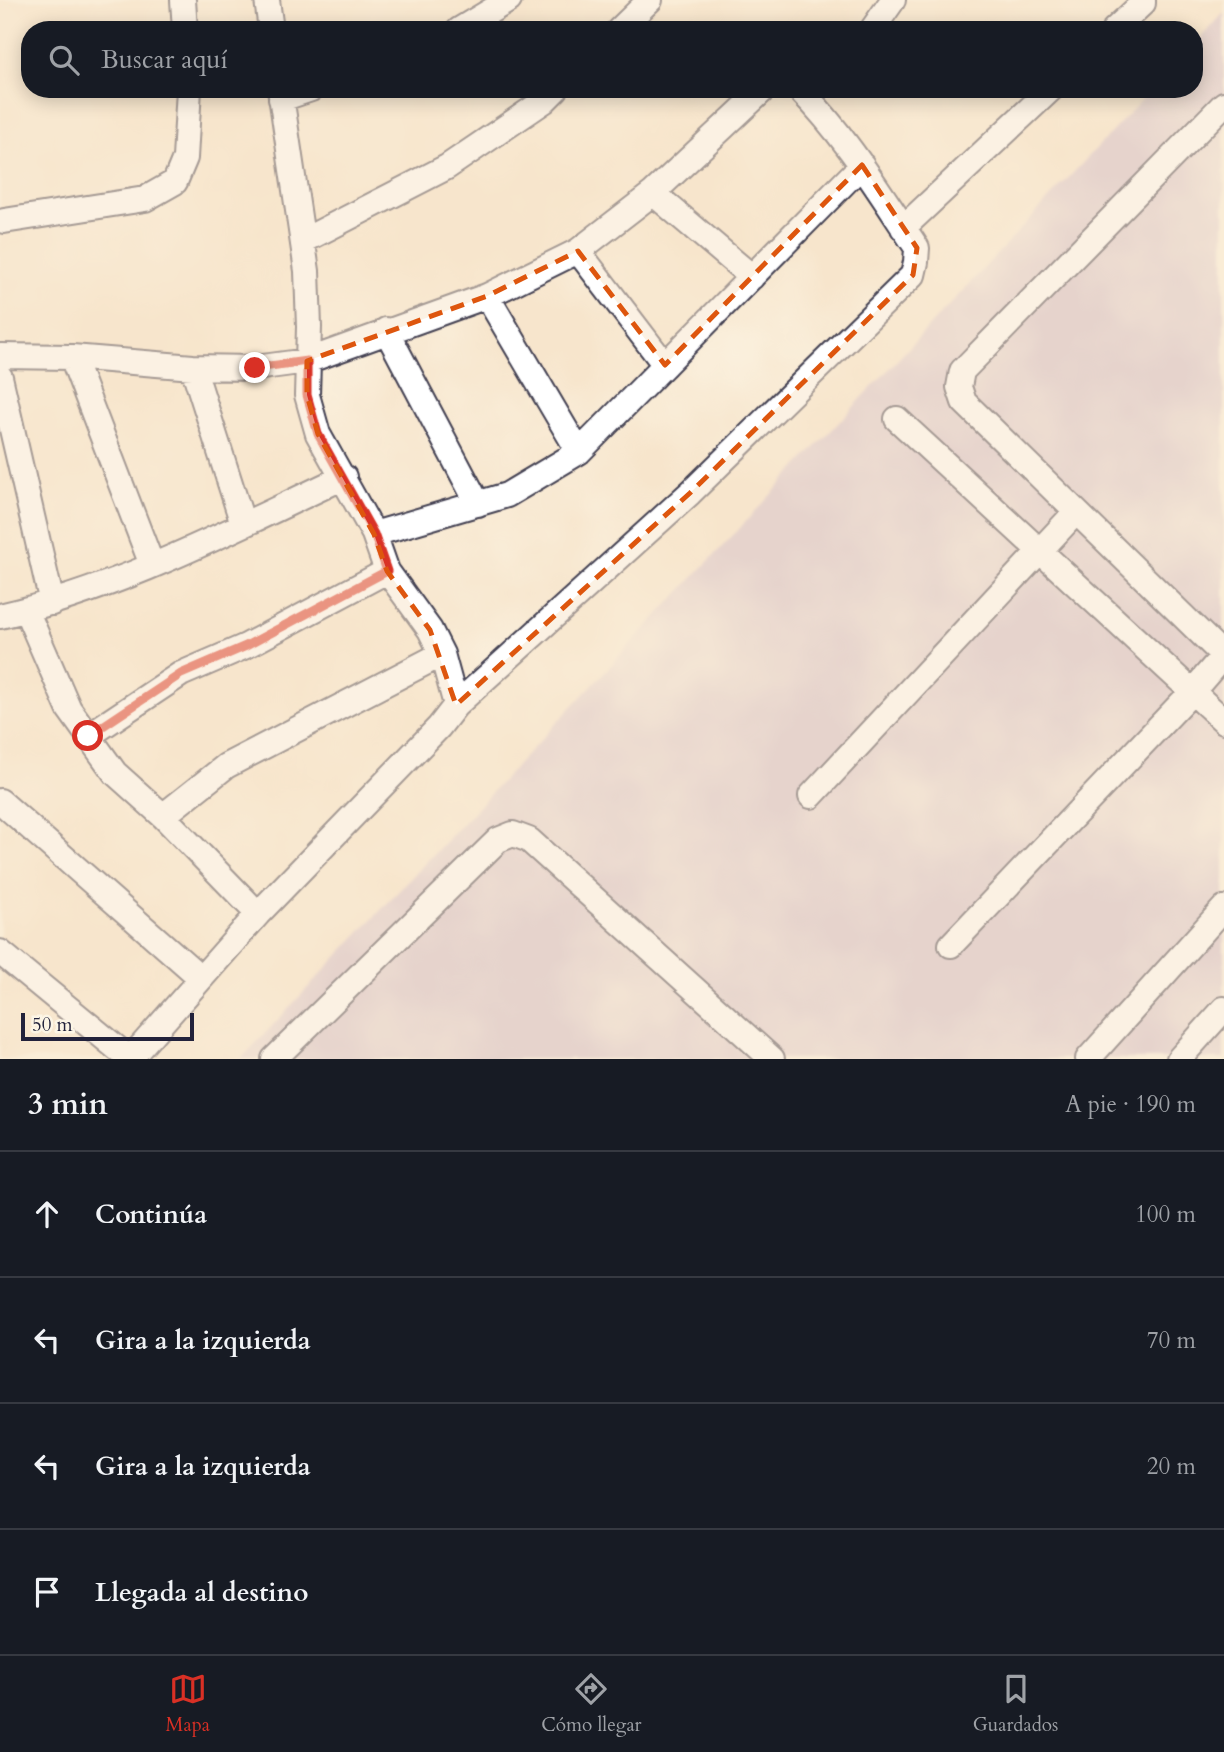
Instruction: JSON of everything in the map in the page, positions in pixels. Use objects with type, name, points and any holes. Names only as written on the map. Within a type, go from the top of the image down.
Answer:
[{"type":"street","points":[[183,0],[184,21]]},
{"type":"street","points":[[267,0],[270,21]]},
{"type":"street","points":[[474,21],[509,0]]},
{"type":"street","points":[[628,21],[650,0]]},
{"type":"street","points":[[878,21],[893,0]]},
{"type":"street","points":[[1124,21],[1143,0]]},
{"type":"street","points":[[4,221],[145,199],[175,182],[185,158],[189,98]]},
{"type":"street","points":[[282,98],[307,271],[307,395],[318,434],[374,534],[387,571],[430,630],[442,654],[456,705]]},
{"type":"street","points":[[303,241],[447,167],[547,98]]},
{"type":"street","points":[[0,356],[72,356],[193,367],[255,368],[307,361],[487,296],[578,251],[653,193],[754,98]]},
{"type":"street","points":[[0,953],[130,1059],[258,914],[439,727],[456,705],[690,493],[912,275],[917,248],[862,165],[808,98]]},
{"type":"street","points":[[903,228],[1041,98]]},
{"type":"street","points":[[951,945],[1224,656],[964,402],[959,387],[962,371],[1224,104]]},
{"type":"street","points":[[374,534],[507,495],[579,452],[862,165]]},
{"type":"street","points":[[653,193],[752,277]]},
{"type":"street","points":[[578,251],[665,365]]},
{"type":"street","points":[[487,296],[579,452]]},
{"type":"street","points":[[387,330],[478,504]]},
{"type":"street","points":[[72,356],[152,565]]},
{"type":"street","points":[[193,367],[243,524]]},
{"type":"street","points":[[0,377],[52,603]]},
{"type":"street","points":[[897,419],[1224,721]]},
{"type":"street","points":[[0,616],[52,603],[152,565],[344,477]]},
{"type":"street","points":[[811,796],[1076,512]]},
{"type":"street","points":[[88,736],[181,674],[246,646],[387,571]]},
{"type":"street","points":[[26,610],[69,709],[115,774],[163,816],[258,914]]},
{"type":"street","points":[[163,816],[226,766],[442,654]]},
{"type":"street","points":[[0,801],[201,978]]},
{"type":"street","points":[[274,1059],[498,840],[513,834],[529,840],[772,1059]]},
{"type":"street","points":[[1088,1059],[1224,908]]},
{"type":"street","points":[[1179,1059],[1224,1009]]},
{"type":"highlighted area","points":[[862,165],[917,248],[913,275],[690,493],[456,705],[430,630],[387,571],[374,534],[318,434],[307,395],[307,361],[487,296],[578,251],[665,365]]},
{"type":"shaded area","points":[[1224,13],[1224,1059],[241,1059],[1144,98],[1203,98],[1203,35]]},
{"type":"route","points":[[88,736],[181,674],[246,646],[387,571],[374,534],[318,434],[307,395],[307,361],[255,368]]}]
